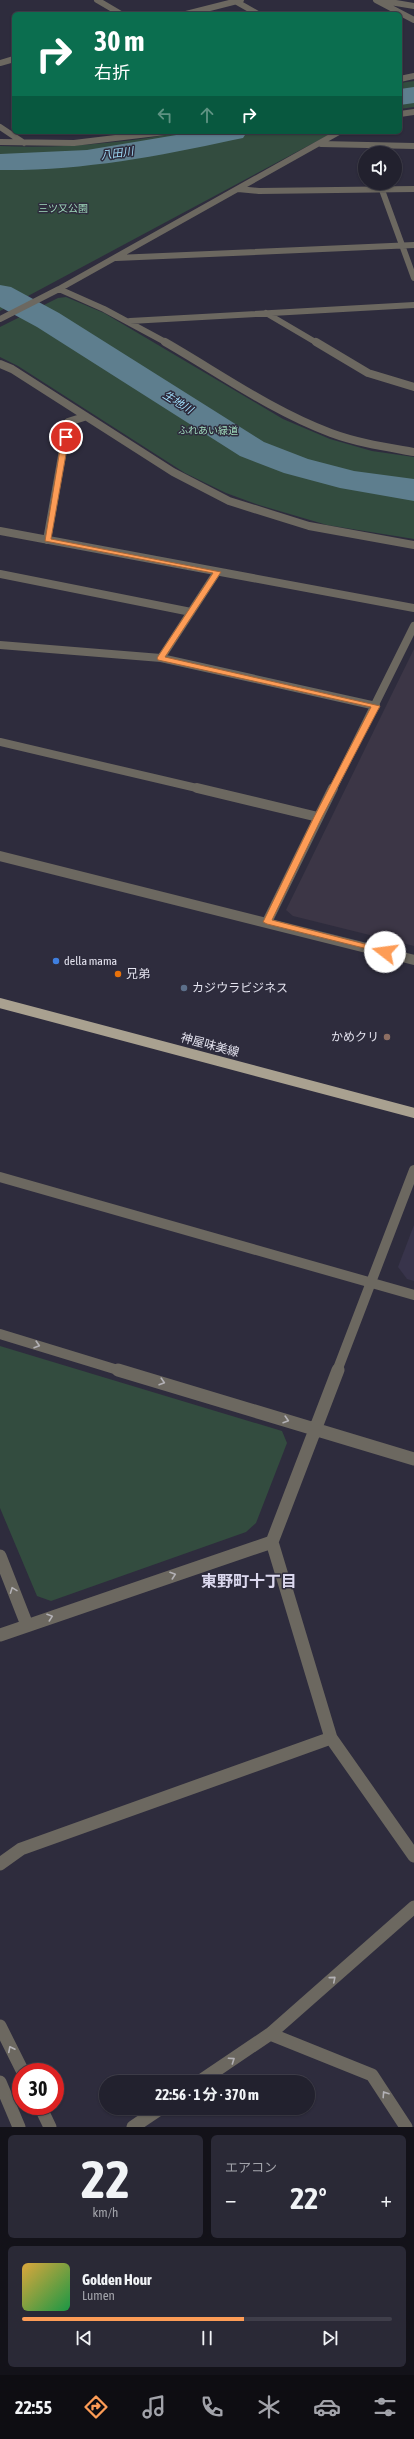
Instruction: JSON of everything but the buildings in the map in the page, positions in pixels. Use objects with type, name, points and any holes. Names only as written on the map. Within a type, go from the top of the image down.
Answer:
[{"type":"main road","name":"神屋味美線","points":[[0,1003],[414,1113]]},
{"type":"street","points":[[97,0],[118,12]]},
{"type":"street","points":[[377,0],[414,6]]},
{"type":"street","points":[[377,0],[399,12]]},
{"type":"street","points":[[194,12],[238,1],[255,12]]},
{"type":"street","points":[[402,14],[414,20]]},
{"type":"street","points":[[0,63],[12,60]]},
{"type":"street","points":[[402,79],[414,76]]},
{"type":"street","points":[[402,114],[414,112]]},
{"type":"street","points":[[0,127],[24,143]]},
{"type":"street","points":[[0,142],[74,142],[147,134]]},
{"type":"street","points":[[0,319],[59,289],[336,134]]},
{"type":"street","points":[[320,144],[338,146],[414,146]]},
{"type":"street","points":[[238,189],[259,191],[382,190],[414,278]]},
{"type":"street","points":[[402,189],[414,189]]},
{"type":"street","points":[[114,258],[414,245]]},
{"type":"street","points":[[59,289],[130,321],[298,419],[332,434],[371,444],[414,452]]},
{"type":"street","points":[[130,321],[414,305]]},
{"type":"street","points":[[266,313],[368,373],[414,387]]},
{"type":"street","points":[[0,364],[12,369],[173,472],[229,501],[309,526],[414,545]]},
{"type":"street","points":[[47,540],[68,422],[84,416]]},
{"type":"street","points":[[0,539],[3,532],[414,608]]},
{"type":"street","points":[[160,658],[217,572]]},
{"type":"street","points":[[0,574],[191,612]]},
{"type":"street","points":[[267,922],[318,817],[376,706],[414,626]]},
{"type":"street","points":[[0,645],[160,658],[376,706]]},
{"type":"street","points":[[0,742],[318,817]]},
{"type":"street","points":[[0,856],[414,960]]},
{"type":"street","points":[[414,1170],[272,1542],[331,1738],[414,1856]]},
{"type":"street","points":[[0,1177],[414,1295]]},
{"type":"street","points":[[0,1334],[414,1459]]},
{"type":"street","points":[[0,1635],[272,1542]]},
{"type":"street","points":[[0,1556],[27,1625]]},
{"type":"street","points":[[0,1864],[21,1850],[331,1738]]},
{"type":"street","points":[[209,2075],[270,2034],[414,1907]]},
{"type":"street","points":[[0,2026],[18,2063]]},
{"type":"street","points":[[270,2034],[372,2075],[406,2127]]},
{"type":"street","points":[[0,2082],[19,2127]]},
{"type":"street","points":[[44,2115],[50,2127]]},
{"type":"street","points":[[133,2127],[151,2115]]},
{"type":"shaded area","points":[[414,649],[414,946],[293,916],[286,910]]},
{"type":"shaded area","points":[[414,1225],[414,1281],[407,1279],[398,1267]]},
{"type":"green space","points":[[414,81],[414,107],[402,109],[402,83]]},
{"type":"green space","name":"三ツ又公園","points":[[170,134],[330,134],[0,311],[0,146],[69,146]]},
{"type":"green space","name":"ふれあい緑道","points":[[66,297],[104,313],[283,419],[330,439],[372,451],[414,457],[414,539],[327,525],[259,505],[226,493],[185,473],[18,366],[0,357],[0,327],[58,298]]},
{"type":"green space","points":[[0,1346],[282,1431],[287,1443],[256,1523],[246,1532],[51,1601],[37,1596],[0,1508]]},
{"type":"waterway","name":"八田川","points":[[402,97],[414,95]]},
{"type":"waterway","name":"八田川","points":[[0,162],[58,161],[87,158],[176,144],[224,134]]},
{"type":"waterway","name":"生地川","points":[[0,294],[48,320],[252,449],[296,466],[352,481],[414,490]]},
{"type":"place","name":"della mama","points":[[56,961]]},
{"type":"place","name":"兄弟","points":[[118,974]]},
{"type":"place","name":"カジウラビジネス","points":[[184,988]]},
{"type":"place","name":"かめクリ","points":[[387,1037]]},
{"type":"district","name":"東野町十丁目","points":[[249,1581]]},
{"type":"route","points":[[66,437],[47,540],[217,572],[160,658],[376,706],[318,817],[267,922],[385,952]]}]
